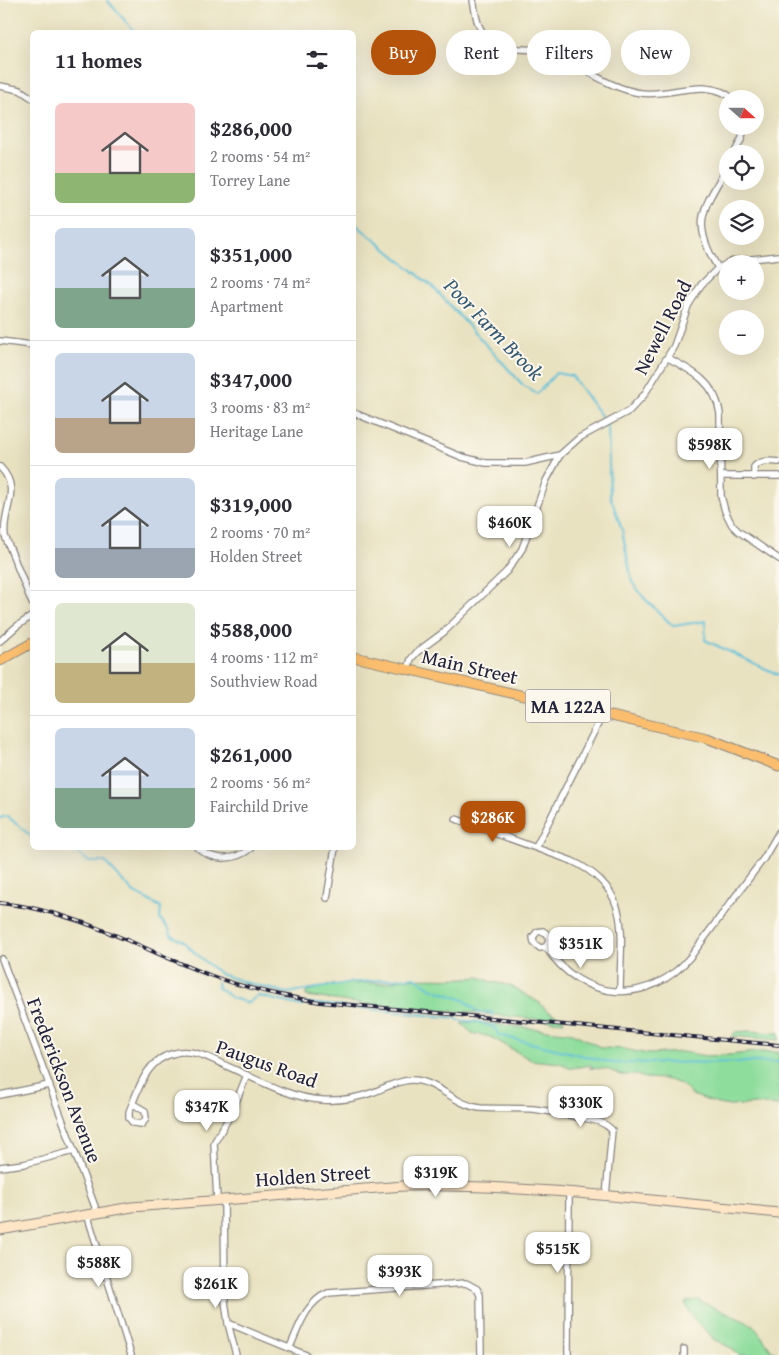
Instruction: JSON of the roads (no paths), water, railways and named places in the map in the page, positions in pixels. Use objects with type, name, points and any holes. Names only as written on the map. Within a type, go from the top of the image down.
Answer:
[{"type":"main road","points":[[0,661],[30,644]]},
{"type":"main road","name":"Main Street","points":[[356,658],[707,738],[779,766]]},
{"type":"main road","name":"Holden Street","points":[[0,1230],[132,1207],[404,1186],[476,1186],[606,1196],[779,1213]]},
{"type":"street","points":[[473,0],[476,19],[481,30],[488,39],[502,47],[534,49],[550,53],[618,86],[638,93],[660,94],[699,88],[719,90]]},
{"type":"street","points":[[0,86],[20,90],[30,97]]},
{"type":"street","points":[[718,268],[706,246],[701,227],[706,203],[719,181]]},
{"type":"street","name":"Newell Road","points":[[408,670],[411,659],[417,652],[444,632],[507,571],[517,558],[526,539],[546,482],[560,455],[579,438],[629,411],[638,403],[668,358],[691,299],[701,284],[718,268],[733,262],[779,256]]},
{"type":"street","points":[[0,341],[30,345]]},
{"type":"street","points":[[668,358],[703,379],[715,396],[720,414],[722,501],[732,525],[744,536],[779,559]]},
{"type":"street","points":[[356,414],[462,457],[486,463],[525,463],[560,455]]},
{"type":"street","points":[[754,477],[754,467],[758,463],[779,462]]},
{"type":"street","points":[[0,467],[11,486],[3,540],[30,598]]},
{"type":"street","points":[[721,476],[779,476]]},
{"type":"street","points":[[0,641],[30,617]]},
{"type":"street","points":[[536,847],[603,714]]},
{"type":"street","points":[[456,820],[536,847],[588,868],[600,878],[611,891],[620,914],[620,991]]},
{"type":"street","points":[[546,946],[561,966],[582,981],[600,989],[620,991],[646,988],[666,979],[683,966],[699,946],[764,858],[779,832]]},
{"type":"street","points":[[202,850],[212,856],[224,858],[237,856],[248,850]]},
{"type":"street","points":[[327,898],[335,850]]},
{"type":"street","name":"Frederickson Avenue","points":[[2,959],[97,1212]]},
{"type":"street","name":"Paugus Road","points":[[132,1104],[151,1066],[162,1057],[176,1052],[198,1054],[301,1097],[328,1100],[360,1096],[399,1082],[418,1081],[430,1084],[464,1104],[480,1108],[556,1112],[604,1122],[612,1130],[606,1196]]},
{"type":"street","points":[[236,1355],[225,1301],[220,1199],[214,1143],[231,1114],[247,1075]]},
{"type":"street","points":[[0,1095],[49,1085]]},
{"type":"street","points":[[0,1167],[24,1164],[74,1151]]},
{"type":"street","points":[[568,1355],[569,1193]]},
{"type":"street","points":[[87,1214],[131,1355]]},
{"type":"street","points":[[290,1347],[310,1307],[325,1294],[339,1291],[466,1283],[477,1289],[480,1295],[481,1355]]},
{"type":"street","points":[[228,1323],[306,1355]]},
{"type":"waterway","name":"Poor Farm Brook","points":[[107,0],[133,30]]},
{"type":"waterway","name":"Poor Farm Brook","points":[[356,225],[433,287],[523,385],[537,394],[556,373],[572,376],[604,420],[608,429],[610,495],[622,530],[632,582],[644,598],[673,626],[706,621],[705,640],[779,675]]},
{"type":"waterway","points":[[0,818],[7,816],[30,835]]},
{"type":"waterway","points":[[67,850],[77,852],[89,862],[105,862],[133,892],[161,907],[160,919],[169,929],[171,935],[183,941],[220,974],[287,993],[348,983],[415,977],[430,988],[464,1000],[479,1013],[492,1012],[493,1016]]},
{"type":"waterway","points":[[217,982],[218,988],[232,998],[249,1003],[259,996],[302,1006],[307,1003],[456,1018],[458,1020],[479,1022],[495,1028]]},
{"type":"waterway","points":[[493,1022],[498,1035],[613,1063],[779,1062]]},
{"type":"railway","points":[[0,903],[29,907],[83,922],[225,981],[292,997],[320,1002],[779,1045]]}]
